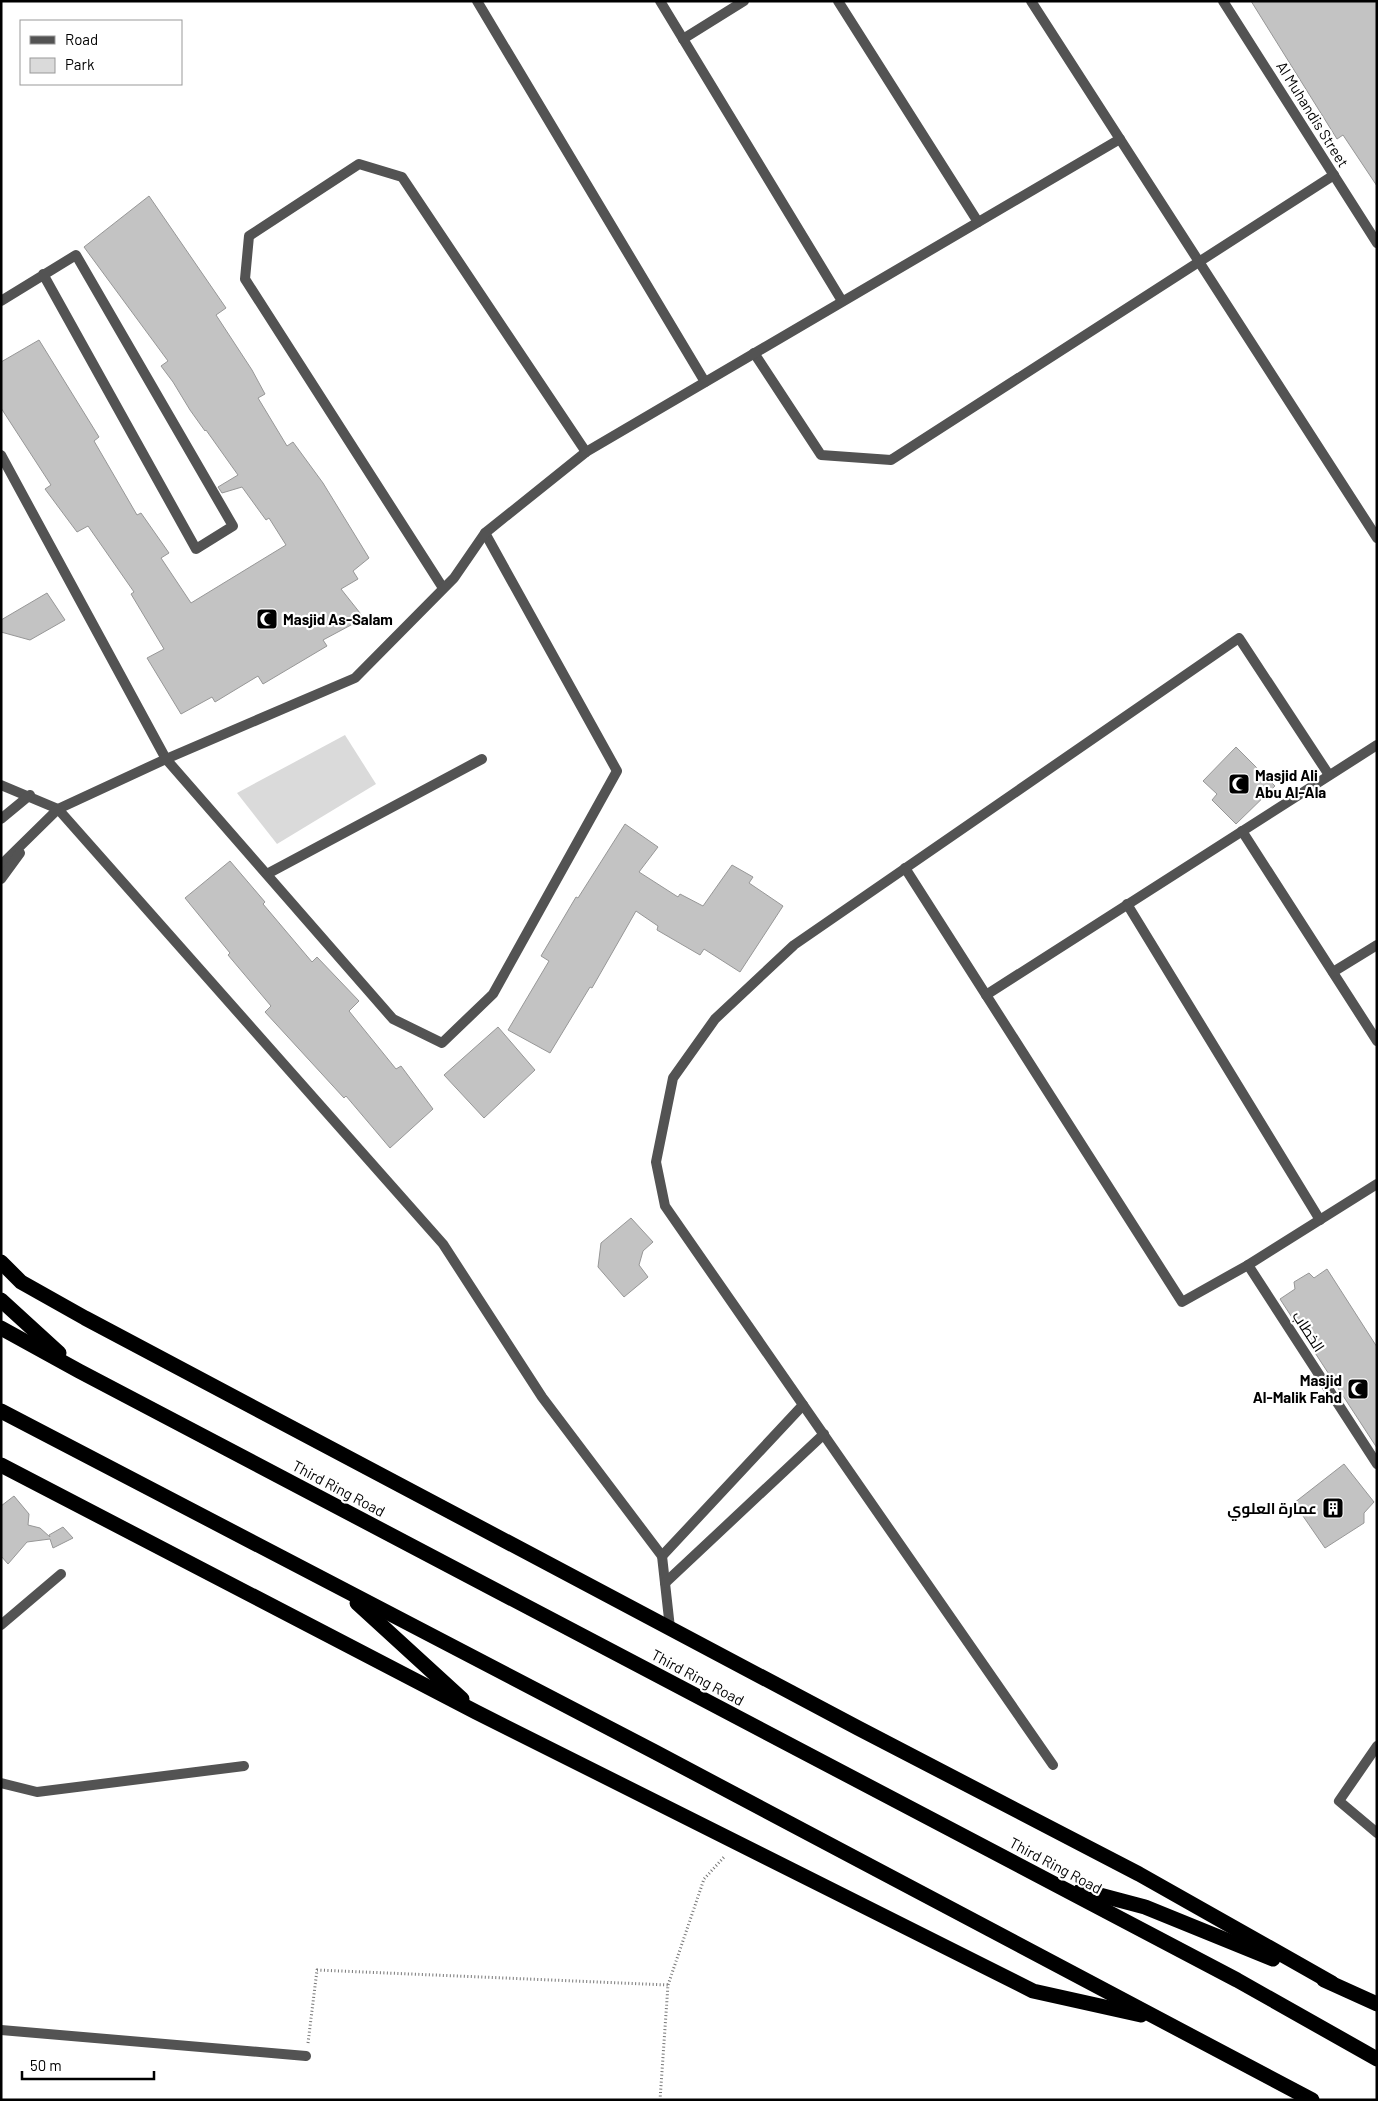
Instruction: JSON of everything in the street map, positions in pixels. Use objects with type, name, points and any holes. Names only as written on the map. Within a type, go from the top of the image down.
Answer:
[{"type":"highway","points":[[1,1262],[21,1282],[85,1318],[1138,1874],[1332,1983]]},
{"type":"highway","points":[[1,1300],[79,1371]]},
{"type":"highway","name":"Third Ring Road","points":[[1,1328],[79,1371],[1237,1980],[1377,2058]]},
{"type":"highway","points":[[1,1411],[655,1752],[1312,2100]]},
{"type":"highway","points":[[1,1415],[23,1422]]},
{"type":"highway","points":[[1,1465],[476,1712],[1033,1991],[1161,2020]]},
{"type":"highway","points":[[341,1588],[476,1712]]},
{"type":"highway","points":[[1055,1884],[1145,1907],[1332,1983],[1377,2004]]},
{"type":"highway","points":[[1291,2089],[1304,2100]]},
{"type":"street","points":[[477,1],[705,382]]},
{"type":"street","points":[[660,1],[842,301]]},
{"type":"street","points":[[683,39],[744,1]]},
{"type":"street","points":[[838,1],[978,222]]},
{"type":"street","points":[[1031,1],[1377,538]]},
{"type":"street","name":"Al Muhandis Street","points":[[1223,1],[1377,243]]},
{"type":"street","points":[[1,865],[58,809],[166,759],[355,678],[454,578],[485,532],[586,452],[1120,139]]},
{"type":"street","points":[[442,588],[245,279],[248,236],[359,164],[402,177],[586,452]]},
{"type":"street","points":[[754,353],[821,455],[891,460],[1334,175]]},
{"type":"street","points":[[1,301],[43,274],[76,255],[233,526],[196,549],[43,274]]},
{"type":"street","points":[[1,456],[166,759],[393,1019],[442,1043],[493,994],[617,771],[485,532]]},
{"type":"street","points":[[1053,1765],[665,1206],[656,1162],[673,1078],[715,1019],[794,945],[1239,638],[1329,775]]},
{"type":"street","points":[[986,995],[1377,745]]},
{"type":"street","points":[[267,874],[482,759]]},
{"type":"street","points":[[1,785],[30,795],[58,809],[443,1244],[542,1397],[662,1556],[670,1628]]},
{"type":"street","points":[[1,819],[30,795]]},
{"type":"street","points":[[1,878],[39,828]]},
{"type":"street","points":[[1242,831],[1377,1041]]},
{"type":"street","points":[[905,868],[1182,1302],[1248,1265],[1377,1184]]},
{"type":"street","points":[[1127,904],[1320,1220]]},
{"type":"street","points":[[1333,972],[1377,945]]},
{"type":"street","name":"الخطاب","points":[[1248,1265],[1377,1464]]},
{"type":"street","points":[[662,1556],[803,1405]]},
{"type":"street","points":[[665,1582],[824,1434]]},
{"type":"street","points":[[1,1625],[61,1574]]},
{"type":"street","points":[[1377,1746],[1339,1801],[1377,1833]]},
{"type":"street","points":[[1,1784],[37,1792],[244,1766]]},
{"type":"street","points":[[1,2030],[306,2056]]},
{"type":"path","points":[[660,2100],[668,1985],[704,1879],[726,1856]]},
{"type":"path","points":[[306,2056],[317,1970],[668,1985]]},
{"type":"green space","points":[[345,735],[376,784],[277,844],[237,793]]},
{"type":"building","points":[[1251,1],[1377,1],[1377,186],[1343,135],[1337,139]]},
{"type":"building","points":[[149,196],[226,308],[216,315],[252,370],[265,394],[258,398],[287,446],[293,442],[323,483],[369,558],[353,571],[358,579],[341,589],[364,618],[323,640],[327,646],[263,684],[258,676],[215,702],[212,697],[181,714],[147,658],[164,649],[131,594],[134,592],[88,526],[77,532],[45,489],[51,485],[1,408],[1,362],[39,340],[99,437],[94,441],[137,515],[141,513],[169,553],[161,558],[191,603],[286,545],[269,518],[266,520],[242,487],[222,493],[218,487],[238,475],[190,410],[161,366],[168,361],[84,247]]},
{"type":"building","points":[[47,593],[65,620],[30,640],[1,632],[1,620]]},
{"type":"building","name":"Masjid Ali Abu Al-Ala","points":[[1236,747],[1275,786],[1236,824],[1212,800],[1217,794],[1203,781]]},
{"type":"building","points":[[625,824],[658,847],[639,872],[678,897],[680,894],[703,906],[732,865],[753,877],[749,883],[783,906],[740,972],[704,949],[700,955],[657,930],[658,926],[636,911],[592,988],[590,987],[550,1053],[508,1030],[549,961],[541,956],[576,897],[578,898]]},
{"type":"building","points":[[230,861],[312,962],[317,957],[359,1001],[349,1011],[396,1069],[401,1066],[433,1109],[390,1148],[346,1096],[344,1098],[265,1012],[271,1006],[228,955],[230,953],[185,898]]},
{"type":"building","points":[[498,1027],[535,1070],[484,1118],[444,1075]]},
{"type":"building","points":[[631,1218],[653,1242],[643,1251],[639,1265],[648,1277],[624,1297],[598,1267],[601,1243]]},
{"type":"building","name":"Masjid Al-Malik Fahd","points":[[1327,1269],[1377,1347],[1377,1448],[1280,1299],[1295,1289],[1294,1282],[1309,1273],[1314,1278]]},
{"type":"building","name":"عمارة العلوي","points":[[1344,1464],[1374,1502],[1364,1513],[1364,1523],[1325,1548],[1294,1503]]},
{"type":"building","points":[[14,1496],[29,1514],[28,1525],[40,1528],[50,1537],[49,1535],[63,1527],[73,1538],[53,1548],[50,1539],[27,1542],[8,1564],[1,1556],[1,1506]]},
{"type":"place","name":"Masjid As-Salam","points":[[267,619]]},
{"type":"place","name":"Masjid Ali Abu Al-Ala","points":[[1239,784]]},
{"type":"place","name":"Masjid Al-Malik Fahd","points":[[1358,1389]]},
{"type":"place","name":"عمارة العلوي","points":[[1333,1508]]}]
